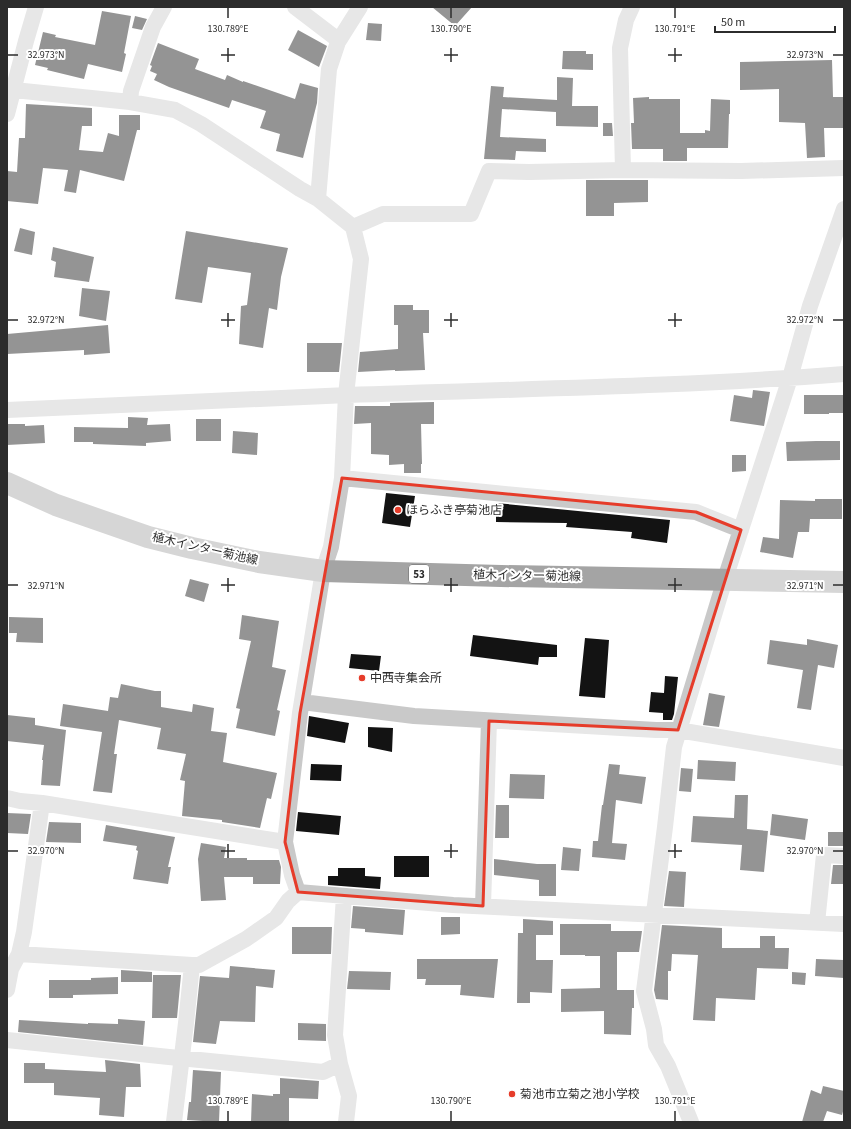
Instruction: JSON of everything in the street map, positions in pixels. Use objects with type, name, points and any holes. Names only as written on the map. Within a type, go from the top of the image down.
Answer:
[{"type":"main road","name":"植木インター菊池線","points":[[7,483],[56,505],[148,537],[259,562],[323,571],[501,576],[844,582]]},
{"type":"street","points":[[7,114],[10,88],[36,7]]},
{"type":"street","points":[[130,102],[131,91],[153,27],[164,7]]},
{"type":"street","points":[[295,7],[339,40]]},
{"type":"street","points":[[318,200],[329,70],[339,40],[360,7]]},
{"type":"street","points":[[622,170],[620,48],[626,20],[632,7]]},
{"type":"street","points":[[10,88],[130,102],[175,110],[201,124],[318,200],[353,227],[361,259],[346,395],[342,478],[331,547],[323,571],[302,702],[285,842],[292,875],[298,892]]},
{"type":"street","points":[[353,227],[383,214],[471,214],[489,171],[529,172],[844,168]]},
{"type":"street","points":[[691,1122],[668,1066],[656,1045],[654,1029],[644,991],[674,746],[725,579],[790,378],[810,306],[844,209]]},
{"type":"street","points":[[7,410],[346,395],[629,386],[844,374]]},
{"type":"street","points":[[342,478],[696,512],[742,530]]},
{"type":"street","points":[[302,702],[414,716],[678,730],[844,758]]},
{"type":"street","points":[[483,906],[489,720]]},
{"type":"street","points":[[7,798],[20,801],[42,802],[285,842]]},
{"type":"street","points":[[7,990],[11,969],[19,954],[24,932],[42,802]]},
{"type":"street","points":[[817,923],[824,854],[844,856]]},
{"type":"street","points":[[19,954],[199,965],[246,939],[276,918],[288,901],[298,892],[483,906],[844,924]]},
{"type":"street","points":[[344,896],[335,1035],[340,1064],[349,1096],[346,1122]]},
{"type":"street","points":[[174,1122],[192,965]]},
{"type":"street","points":[[7,1040],[323,1072],[340,1064]]},
{"type":"highlighted area","points":[[342,478],[696,512],[741,530],[678,730],[489,721],[483,906],[298,892],[285,842],[300,713]]},
{"type":"building","points":[[432,7],[472,7],[455,26]]},
{"type":"building","points":[[102,11],[131,16],[122,72],[88,64],[84,79],[47,70],[48,68],[35,65],[43,32],[56,35],[55,37],[95,45]]},
{"type":"building","points":[[135,16],[147,19],[142,30],[132,28]]},
{"type":"building","points":[[368,23],[382,24],[381,41],[366,40]]},
{"type":"building","points":[[298,30],[327,46],[319,67],[288,50]]},
{"type":"building","points":[[158,43],[199,59],[195,69],[225,80],[227,75],[243,82],[295,99],[300,83],[318,88],[317,103],[303,158],[276,151],[280,134],[260,128],[266,111],[232,100],[229,108],[169,87],[154,80],[157,74],[150,71],[152,66],[150,65]]},
{"type":"building","points":[[563,51],[586,51],[586,54],[593,54],[593,70],[562,69]]},
{"type":"building","points":[[832,60],[833,97],[844,97],[844,128],[824,128],[825,157],[807,158],[805,123],[779,122],[779,89],[740,90],[740,62]]},
{"type":"building","points":[[557,77],[573,78],[572,106],[598,106],[598,127],[556,126],[556,112],[502,109],[500,137],[546,139],[546,152],[516,151],[515,160],[484,159],[491,86],[504,87],[503,97],[557,100]]},
{"type":"building","points":[[649,97],[649,99],[680,99],[680,133],[705,133],[705,130],[710,131],[711,99],[730,100],[728,148],[687,148],[687,161],[663,161],[663,149],[632,149],[631,123],[634,123],[633,98]]},
{"type":"building","points":[[26,104],[92,108],[92,126],[82,126],[79,150],[103,152],[108,133],[119,136],[119,115],[140,115],[140,130],[137,130],[124,181],[80,170],[76,193],[64,191],[68,170],[43,168],[38,204],[7,201],[7,171],[17,172],[19,138],[25,138]]},
{"type":"building","points":[[603,123],[612,123],[613,136],[603,136]]},
{"type":"building","points":[[586,180],[648,180],[648,202],[614,203],[614,216],[586,216]]},
{"type":"building","points":[[20,228],[35,232],[32,255],[14,251]]},
{"type":"building","points":[[186,231],[288,248],[281,277],[277,310],[269,308],[263,348],[239,344],[241,306],[247,305],[251,273],[208,267],[202,303],[175,299]]},
{"type":"building","points":[[53,247],[94,257],[89,282],[54,277],[56,262],[51,260]]},
{"type":"building","points":[[82,288],[110,291],[106,321],[79,316]]},
{"type":"building","points":[[394,305],[413,305],[413,310],[429,310],[429,333],[423,333],[425,370],[358,372],[360,352],[398,349],[398,325],[394,325]]},
{"type":"building","points":[[108,325],[110,353],[84,355],[84,350],[7,354],[7,334]]},
{"type":"building","points":[[307,343],[342,343],[339,372],[307,372]]},
{"type":"building","points":[[753,390],[770,392],[764,426],[730,421],[734,395],[752,398]]},
{"type":"building","points":[[804,395],[844,395],[844,413],[804,414]]},
{"type":"building","points":[[434,402],[434,424],[421,424],[421,473],[404,473],[404,464],[389,465],[389,455],[371,454],[371,423],[354,424],[355,406],[390,406],[390,403]]},
{"type":"building","points":[[128,417],[148,418],[147,425],[170,424],[171,441],[146,443],[146,446],[74,442],[74,427],[128,428]]},
{"type":"building","points":[[196,419],[221,419],[221,441],[196,441]]},
{"type":"building","points":[[7,424],[25,424],[25,426],[44,425],[45,443],[7,445]]},
{"type":"building","points":[[233,431],[258,433],[257,455],[232,453]]},
{"type":"building","points":[[840,441],[840,460],[787,461],[786,442]]},
{"type":"building","points":[[732,455],[746,455],[746,471],[732,472]]},
{"type":"building","name":"ほらふき亭菊池店","points":[[386,493],[415,496],[410,527],[382,523]]},
{"type":"building","points":[[815,499],[842,499],[842,519],[810,519],[809,532],[798,532],[793,558],[760,552],[763,537],[779,539],[780,500],[815,501]]},
{"type":"building","points":[[496,503],[670,520],[667,543],[631,538],[632,532],[566,527],[567,523],[496,522]]},
{"type":"building","points":[[190,579],[209,584],[204,602],[185,596]]},
{"type":"building","points":[[242,615],[279,621],[272,667],[286,670],[277,710],[280,711],[275,736],[236,728],[240,709],[236,708],[251,641],[239,639]]},
{"type":"building","points":[[9,617],[43,618],[43,643],[16,642],[17,633],[9,633]]},
{"type":"building","points":[[473,635],[557,645],[557,657],[539,657],[538,665],[470,656]]},
{"type":"building","points":[[585,638],[609,640],[605,698],[579,696]]},
{"type":"building","points":[[807,639],[838,645],[834,668],[818,665],[811,710],[797,708],[803,670],[767,664],[770,640],[807,645]]},
{"type":"building","points":[[351,654],[381,656],[379,671],[349,668]]},
{"type":"building","points":[[665,676],[678,677],[672,720],[663,720],[663,713],[649,712],[651,692],[664,693]]},
{"type":"building","points":[[121,684],[161,691],[161,707],[192,712],[193,704],[214,708],[211,731],[227,733],[223,762],[277,773],[271,799],[267,798],[260,828],[222,822],[222,820],[182,816],[185,781],[180,780],[186,754],[157,749],[161,728],[119,720],[114,754],[117,754],[112,793],[93,791],[102,732],[60,726],[63,704],[108,711],[110,697],[118,698]]},
{"type":"building","points":[[709,693],[725,696],[719,727],[703,725]]},
{"type":"building","points":[[7,715],[35,718],[35,725],[66,730],[60,786],[41,785],[44,745],[7,741]]},
{"type":"building","points":[[309,716],[349,723],[345,743],[307,736]]},
{"type":"building","points":[[368,727],[393,728],[392,752],[368,747]]},
{"type":"building","points":[[698,760],[736,762],[735,781],[697,779]]},
{"type":"building","points":[[311,764],[342,765],[341,781],[310,780]]},
{"type":"building","points":[[609,764],[620,765],[619,774],[646,777],[642,804],[616,800],[612,843],[627,844],[625,860],[592,857],[593,841],[598,841]]},
{"type":"building","points":[[681,768],[693,769],[691,792],[679,791]]},
{"type":"building","points":[[510,774],[545,775],[544,799],[509,798]]},
{"type":"building","points":[[735,795],[748,795],[747,829],[768,831],[764,872],[740,870],[742,845],[691,842],[693,816],[734,818]]},
{"type":"building","points":[[496,805],[509,805],[509,838],[495,838]]},
{"type":"building","points":[[298,812],[341,816],[339,835],[296,831]]},
{"type":"building","points":[[7,813],[31,814],[28,834],[7,833]]},
{"type":"building","points":[[772,814],[808,819],[805,840],[770,835]]},
{"type":"building","points":[[49,822],[81,823],[81,843],[46,842]]},
{"type":"building","points":[[106,825],[175,837],[168,867],[171,867],[168,884],[133,879],[138,851],[136,850],[137,846],[103,841]]},
{"type":"building","points":[[828,832],[843,832],[843,846],[828,846]]},
{"type":"building","points":[[201,843],[226,847],[224,858],[279,860],[281,867],[280,884],[253,884],[253,877],[224,877],[226,900],[201,901],[198,859]]},
{"type":"building","points":[[563,847],[581,849],[579,871],[561,870]]},
{"type":"building","points":[[394,856],[429,856],[429,877],[394,877]]},
{"type":"building","points":[[494,859],[537,864],[556,864],[556,896],[539,896],[539,880],[494,875]]},
{"type":"building","points":[[833,865],[844,865],[844,884],[831,884]]},
{"type":"building","points":[[338,868],[365,868],[365,876],[381,877],[380,889],[328,885],[328,876],[338,876]]},
{"type":"building","points":[[669,871],[686,872],[684,907],[664,906]]},
{"type":"building","points":[[353,906],[405,910],[403,935],[365,932],[365,929],[351,928]]},
{"type":"building","points":[[441,917],[460,917],[460,934],[441,935]]},
{"type":"building","points":[[523,919],[553,921],[553,935],[536,935],[536,960],[553,960],[552,993],[530,992],[530,1003],[517,1003],[518,933],[523,933]]},
{"type":"building","points":[[560,924],[611,924],[611,931],[642,931],[639,952],[617,952],[617,990],[634,990],[631,1035],[604,1034],[604,1011],[561,1012],[561,989],[600,988],[600,956],[560,955]]},
{"type":"building","points":[[662,925],[722,928],[722,948],[760,948],[760,936],[775,936],[775,948],[789,948],[788,969],[757,968],[755,1000],[716,998],[715,1021],[693,1020],[698,955],[672,954],[671,971],[668,971],[668,1000],[656,999],[654,990]]},
{"type":"building","points":[[292,927],[332,927],[331,954],[292,954]]},
{"type":"building","points":[[417,959],[498,959],[494,998],[460,995],[461,985],[425,985],[426,979],[417,979]]},
{"type":"building","points":[[816,959],[844,960],[844,978],[815,976]]},
{"type":"building","points":[[230,966],[275,970],[273,988],[256,986],[255,1022],[220,1021],[216,1044],[193,1042],[200,976],[229,978]]},
{"type":"building","points":[[121,970],[152,972],[152,982],[121,982]]},
{"type":"building","points":[[349,971],[391,972],[390,990],[347,989]]},
{"type":"building","points":[[792,972],[806,973],[805,985],[792,984]]},
{"type":"building","points":[[153,975],[181,975],[177,1018],[152,1018]]},
{"type":"building","points":[[118,977],[118,994],[73,995],[73,998],[49,998],[49,980],[91,980],[91,978]]},
{"type":"building","points":[[118,1019],[145,1021],[143,1045],[18,1032],[19,1020],[88,1024],[118,1024]]},
{"type":"building","points":[[298,1023],[326,1024],[326,1041],[298,1040]]},
{"type":"building","points":[[105,1060],[140,1064],[141,1087],[126,1087],[124,1117],[99,1115],[100,1098],[54,1095],[54,1083],[24,1083],[24,1063],[45,1063],[45,1069],[106,1072]]},
{"type":"building","points":[[193,1070],[221,1072],[219,1122],[187,1120],[189,1102],[191,1102]]},
{"type":"building","points":[[280,1078],[319,1081],[318,1099],[289,1098],[289,1122],[251,1122],[252,1094],[273,1096],[273,1094],[280,1094]]},
{"type":"building","points":[[823,1086],[844,1091],[844,1108],[842,1115],[827,1111],[823,1122],[802,1122],[811,1090],[821,1094]]},
{"type":"place","name":"ほらふき亭菊池店","points":[[398,510]]},
{"type":"place","name":"中西寺集会所","points":[[362,678]]},
{"type":"place","name":"菊池市立菊之池小学校","points":[[512,1094]]}]
